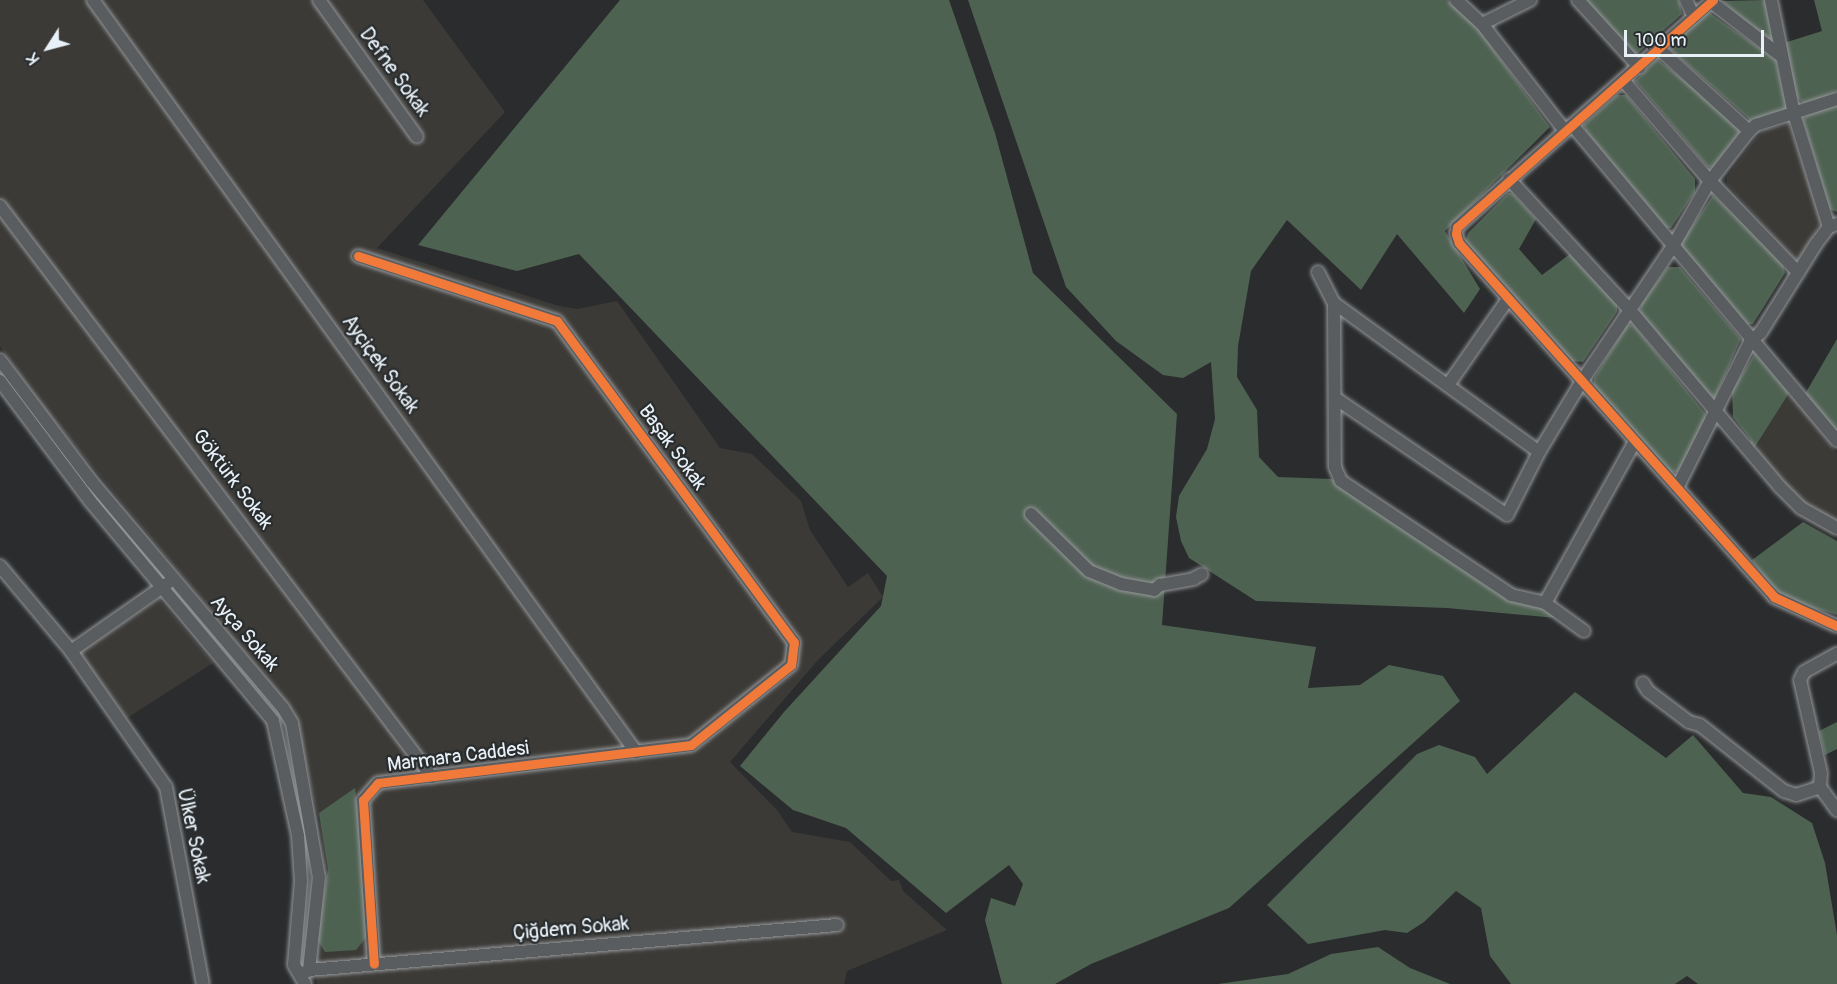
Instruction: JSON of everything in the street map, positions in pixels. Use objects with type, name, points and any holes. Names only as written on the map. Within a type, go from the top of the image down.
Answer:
[{"type":"street","name":"Ayçiçek Sokak","points":[[93,0],[636,752]]},
{"type":"street","name":"Defne Sokak","points":[[319,0],[417,137]]},
{"type":"street","points":[[1456,0],[1482,24],[1569,128],[1673,246],[1750,342],[1837,441]]},
{"type":"street","points":[[1482,24],[1530,0]]},
{"type":"street","points":[[1578,0],[1638,67]]},
{"type":"street","points":[[1687,0],[1695,17]]},
{"type":"street","points":[[1677,488],[1716,415],[1750,342],[1761,332],[1798,272],[1833,226],[1794,114],[1771,0]]},
{"type":"street","points":[[1781,56],[1712,1],[1457,226],[1456,234],[1459,243],[1508,299],[1774,597],[1837,626]]},
{"type":"street","points":[[1659,49],[1749,131]]},
{"type":"street","points":[[1623,80],[1710,181],[1798,272]]},
{"type":"street","points":[[1335,398],[1507,515],[1539,452],[1582,381],[1673,246],[1710,181],[1749,131],[1756,125],[1837,99]]},
{"type":"street","points":[[1509,179],[1629,309],[1716,415],[1801,508],[1837,528]]},
{"type":"street","name":"Göktürk Sokak","points":[[0,206],[432,777]]},
{"type":"street","name":"Başak Sokak","points":[[358,256],[557,321],[794,642],[791,665],[691,745]]},
{"type":"street","points":[[1318,272],[1334,303],[1335,467],[1341,481],[1511,595],[1545,603],[1584,631]]},
{"type":"street","points":[[1448,385],[1508,299]]},
{"type":"street","points":[[1334,303],[1539,452]]},
{"type":"street","name":"Ayça Sokak","points":[[0,360],[168,583],[283,708],[291,723],[319,877],[305,976]]},
{"type":"street","points":[[0,381],[90,501],[168,583],[273,721],[279,738],[298,836],[301,881],[294,966],[305,976]]},
{"type":"street","points":[[1545,603],[1635,441]]},
{"type":"street","points":[[1031,514],[1089,571],[1121,584],[1154,590],[1160,585],[1193,579],[1202,573]]},
{"type":"street","name":"Ülker Sokak","points":[[0,566],[71,651],[166,787],[203,984]]},
{"type":"street","points":[[71,651],[168,583]]},
{"type":"street","points":[[1837,654],[1804,672],[1800,680],[1821,773],[1820,786],[1837,810]]},
{"type":"street","points":[[1643,682],[1648,691],[1689,722],[1700,725],[1784,791],[1797,795],[1820,786]]},
{"type":"street","name":"Marmara Caddesi","points":[[374,964],[363,800],[378,783],[691,745]]},
{"type":"street","name":"Çiğdem Sokak","points":[[305,976],[374,964],[837,925]]},
{"type":"shaded area","points":[[0,0],[423,0],[505,112],[377,248],[559,306],[577,309],[617,301],[720,448],[752,454],[801,501],[810,530],[848,587],[868,573],[883,597],[818,660],[730,762],[777,810],[792,832],[850,842],[891,881],[899,880],[903,891],[947,930],[847,971],[844,984],[317,984],[313,947],[325,870],[319,819],[294,712],[49,414],[0,347]]},
{"type":"shaded area","points":[[1789,124],[1821,222],[1800,258],[1795,260],[1727,184],[1727,177],[1754,140],[1765,130]]},
{"type":"shaded area","points":[[1789,393],[1837,453],[1837,523],[1803,503],[1753,450]]},
{"type":"shaded area","points":[[159,599],[213,663],[127,718],[79,653]]},
{"type":"green space","points":[[620,0],[949,0],[995,133],[1033,273],[1177,414],[1162,625],[1316,647],[1308,688],[1360,685],[1389,665],[1443,676],[1460,701],[1229,908],[1091,964],[1055,984],[1002,984],[985,920],[991,898],[1015,906],[1023,884],[1009,865],[946,913],[846,828],[793,810],[740,766],[784,712],[881,606],[887,576],[579,254],[517,271],[418,245]]},
{"type":"green space","points":[[968,0],[1447,0],[1474,23],[1550,127],[1445,231],[1480,289],[1464,313],[1397,234],[1361,290],[1287,220],[1251,271],[1238,346],[1237,377],[1257,410],[1259,457],[1278,477],[1332,479],[1513,601],[1544,606],[1557,618],[1447,608],[1256,601],[1189,558],[1181,541],[1176,517],[1179,496],[1207,449],[1215,419],[1211,362],[1183,378],[1163,375],[1116,341],[1066,287]]},
{"type":"green space","points":[[1582,0],[1679,0],[1682,14],[1637,54],[1629,52]]},
{"type":"green space","points":[[1765,0],[1772,39],[1766,39],[1722,1]]},
{"type":"green space","points":[[1814,0],[1837,0],[1837,92],[1805,104],[1797,98],[1784,43],[1822,31]]},
{"type":"green space","points":[[1707,11],[1776,60],[1787,110],[1751,121],[1671,50],[1672,44]]},
{"type":"green space","points":[[1657,59],[1738,124],[1739,133],[1713,168],[1708,167],[1635,81]]},
{"type":"green space","points":[[1617,95],[1626,95],[1695,179],[1695,192],[1671,228],[1665,228],[1585,130],[1584,125]]},
{"type":"green space","points":[[1837,104],[1837,212],[1830,209],[1803,120],[1808,114]]},
{"type":"green space","points":[[1508,193],[1512,193],[1536,219],[1519,249],[1542,275],[1570,254],[1617,304],[1617,312],[1583,362],[1571,361],[1465,243],[1468,233]]},
{"type":"green space","points":[[1713,195],[1782,261],[1785,273],[1753,324],[1743,325],[1682,250],[1681,243]]},
{"type":"green space","points":[[1668,267],[1680,267],[1741,339],[1715,397],[1708,396],[1640,313],[1641,304]]},
{"type":"green space","points":[[1633,324],[1705,413],[1705,422],[1679,472],[1670,473],[1594,387],[1594,378],[1627,325]]},
{"type":"green space","points":[[1837,339],[1837,433],[1805,394]]},
{"type":"green space","points":[[1755,353],[1789,393],[1753,450],[1750,439],[1733,417],[1732,391]]},
{"type":"green space","points":[[1803,522],[1837,541],[1837,615],[1800,604],[1774,590],[1752,560]]},
{"type":"green space","points":[[1575,692],[1666,758],[1693,735],[1743,793],[1771,797],[1812,823],[1825,863],[1837,935],[1837,984],[1698,984],[1687,976],[1675,984],[1511,984],[1490,956],[1481,908],[1456,891],[1424,922],[1407,933],[1385,930],[1308,944],[1267,905],[1417,754],[1439,745],[1475,757],[1487,774]]},
{"type":"green space","points":[[1837,722],[1837,749],[1825,755],[1819,731]]},
{"type":"green space","points":[[355,788],[369,934],[356,950],[325,952],[317,939],[328,869],[319,813]]},
{"type":"green space","points":[[1378,947],[1410,968],[1450,984],[1218,984],[1288,974],[1331,954]]},
{"type":"cycle path","points":[[1713,0],[1457,227],[1456,234],[1459,243],[1774,597],[1837,626]]},
{"type":"cycle path","points":[[358,256],[557,321],[794,642],[791,665],[691,745],[378,783],[363,800],[374,964]]}]
